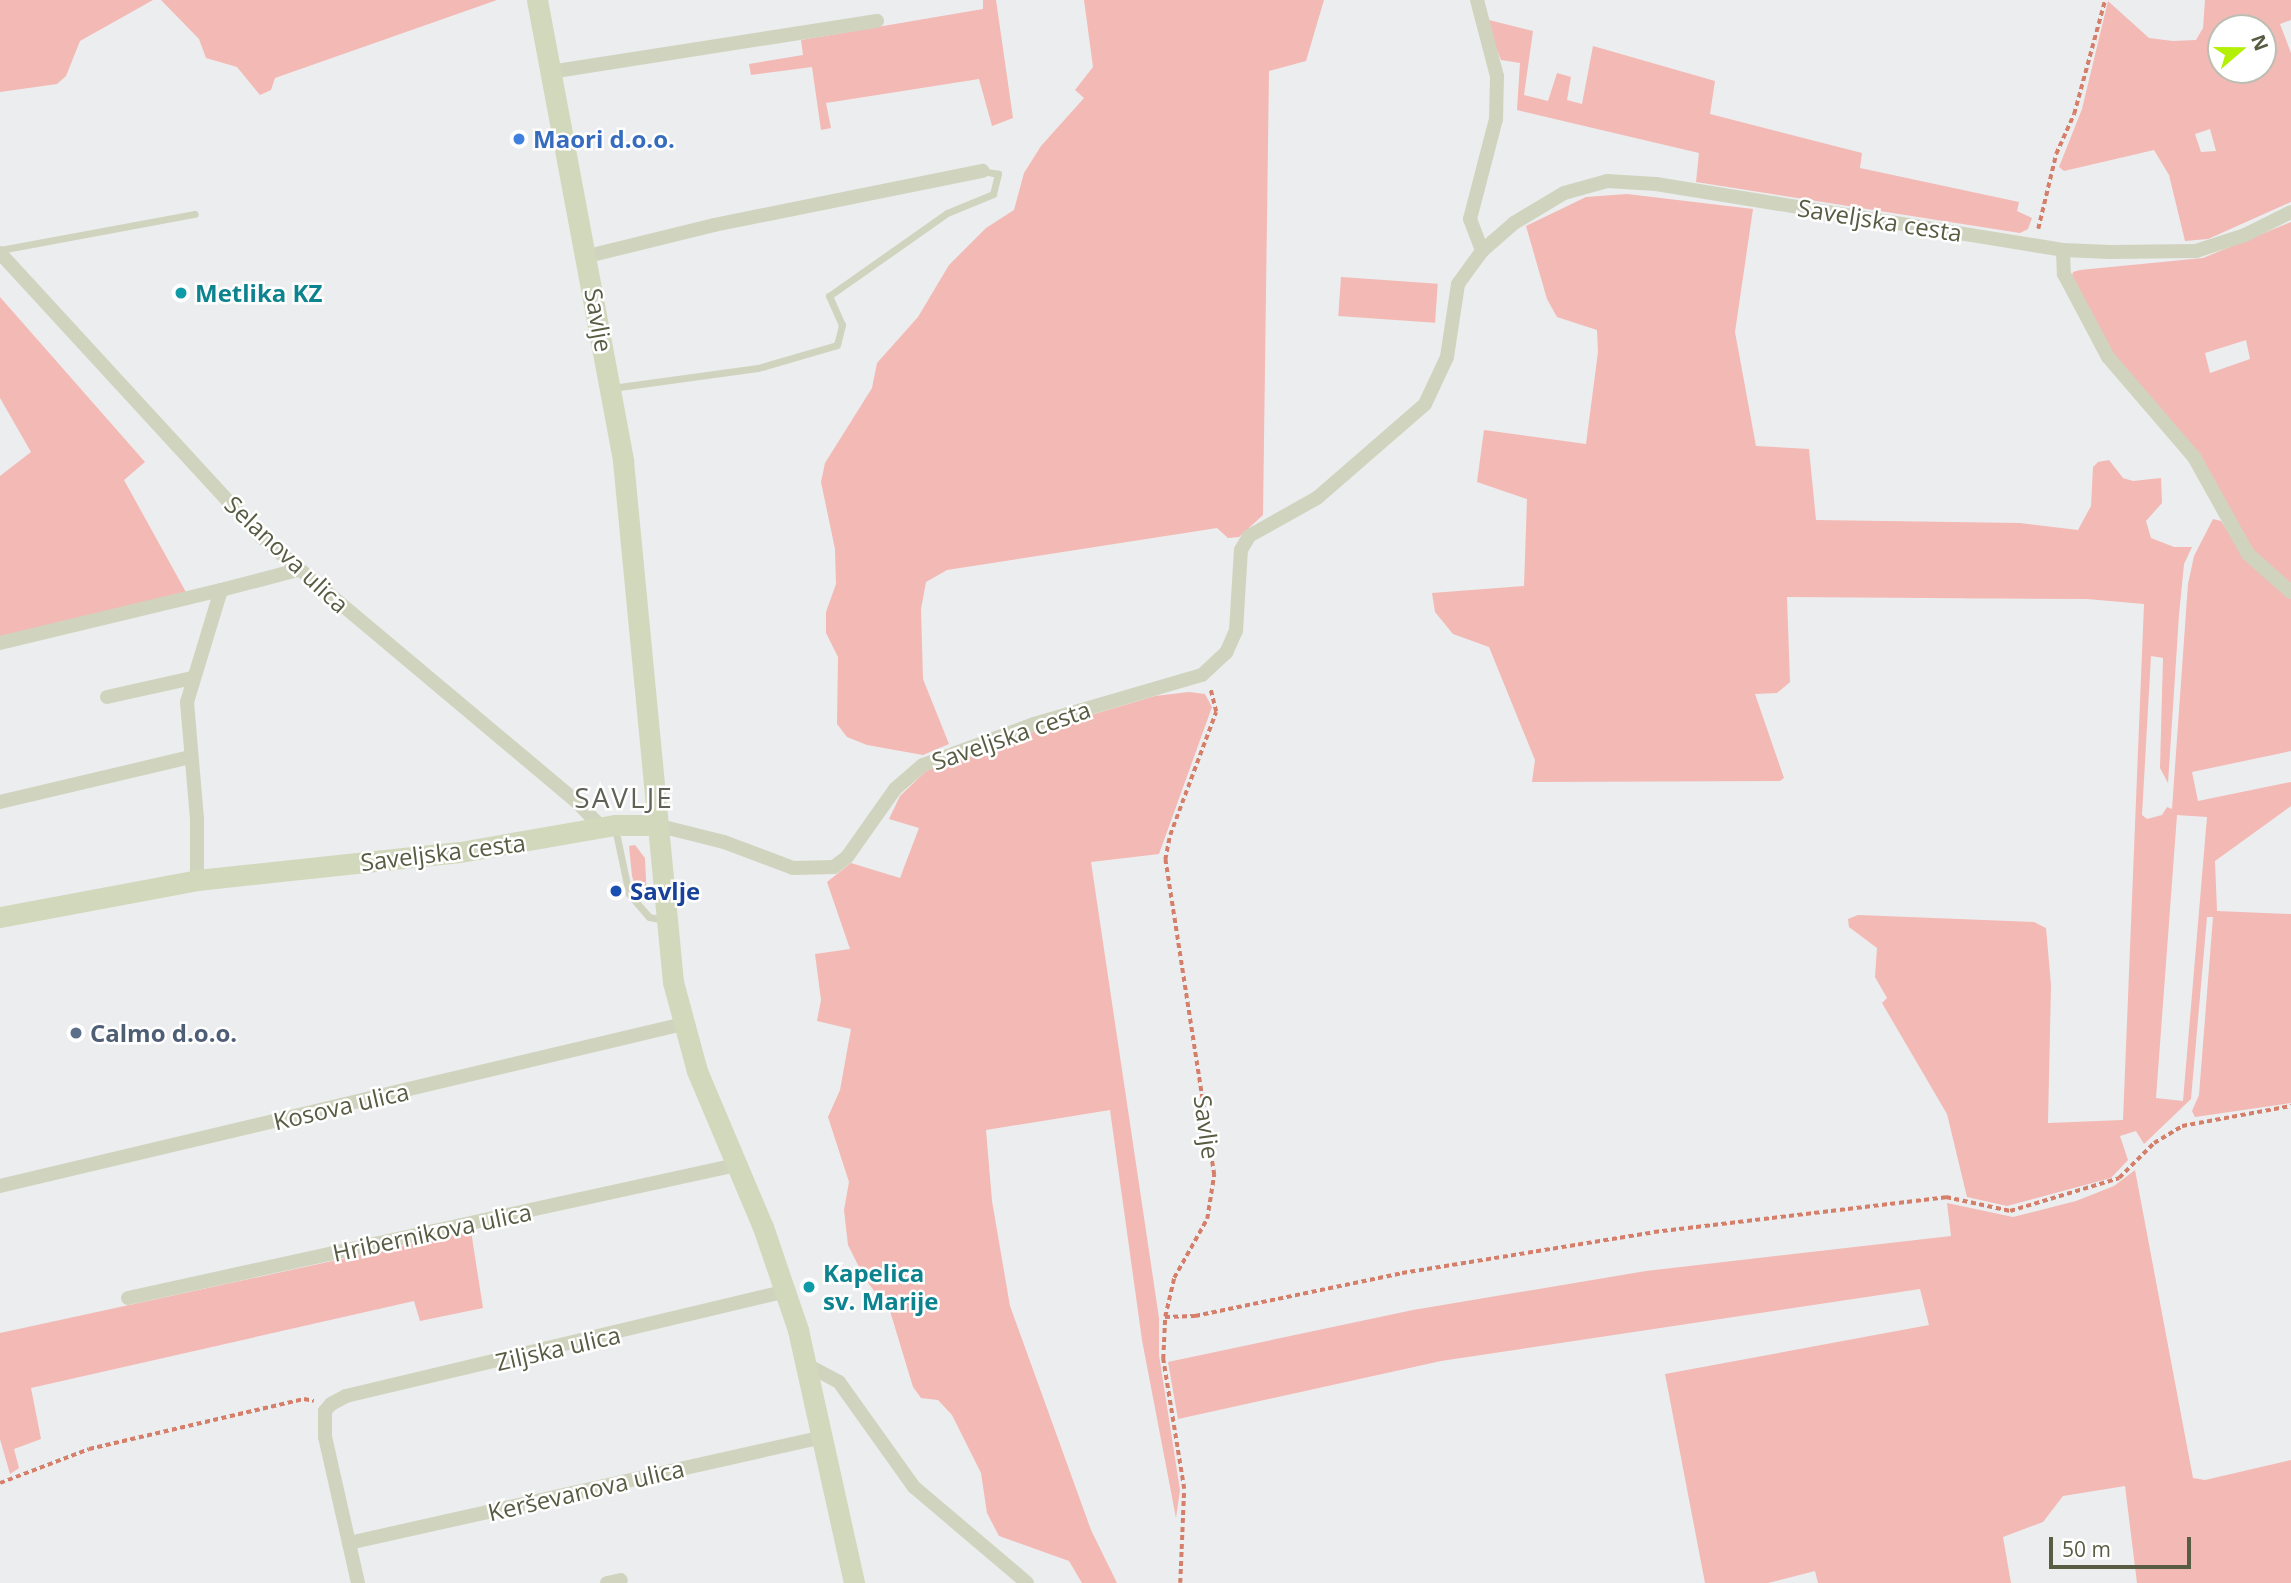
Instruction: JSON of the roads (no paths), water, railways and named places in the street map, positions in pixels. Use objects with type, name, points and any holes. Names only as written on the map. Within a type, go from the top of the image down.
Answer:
[{"type":"street","name":"Savlje","points":[[537,0],[588,256],[628,502],[665,920],[683,1024],[786,1291],[807,1365],[855,1583]]},
{"type":"street","points":[[1477,0],[1497,87],[1496,119],[1470,219],[1482,251]]},
{"type":"street","points":[[550,72],[877,21]]},
{"type":"street","name":"Savlje","points":[[588,256],[714,225],[983,170]]},
{"type":"street","name":"Saveljska cesta","points":[[0,916],[197,880],[460,852],[608,826],[656,825],[724,842],[793,868],[834,867],[847,857],[895,789],[923,765],[1021,728],[1177,686],[1202,674],[1226,653],[1237,631],[1241,550],[1250,536],[1317,498],[1425,404],[1447,357],[1458,284],[1482,251],[1514,223],[1564,193],[1607,181],[1701,190],[2063,250],[2196,251],[2245,235],[2291,212]]},
{"type":"street","points":[[2063,250],[2064,275],[2108,357],[2194,457],[2248,554],[2291,592]]},
{"type":"street","name":"Selanova ulica","points":[[0,251],[260,536],[608,826]]},
{"type":"street","points":[[0,643],[298,570]]},
{"type":"street","points":[[197,880],[197,820],[187,702],[221,590]]},
{"type":"street","points":[[107,697],[193,678]]},
{"type":"street","points":[[0,802],[190,758]]},
{"type":"street","name":"Kosova ulica","points":[[0,1186],[683,1024]]},
{"type":"street","name":"Hribernikova ulica","points":[[128,1298],[736,1165]]},
{"type":"street","name":"Ziljska ulica","points":[[349,1543],[323,1424],[331,1404],[346,1396],[786,1291]]},
{"type":"street","points":[[807,1365],[839,1382],[914,1488],[1027,1583]]},
{"type":"street","name":"Kerševanova ulica","points":[[349,1543],[823,1437]]},
{"type":"street","points":[[349,1543],[358,1583]]},
{"type":"lane","points":[[611,388],[734,373],[837,345],[842,337],[842,325],[830,296],[947,213],[993,194],[998,174],[983,170]]},
{"type":"lane","points":[[0,251],[195,214]]},
{"type":"lane","points":[[608,826],[629,894],[649,916],[665,920]]},
{"type":"place","name":"Maori d.o.o.","points":[[519,139]]},
{"type":"place","name":"Metlika KZ","points":[[181,293]]},
{"type":"place","name":"Savlje","points":[[616,891]]},
{"type":"place","name":"Calmo d.o.o.","points":[[76,1033]]},
{"type":"place","name":"Kapelica sv. Marije","points":[[809,1287]]},
{"type":"district","name":"SAVLJE","points":[[624,797]]}]
